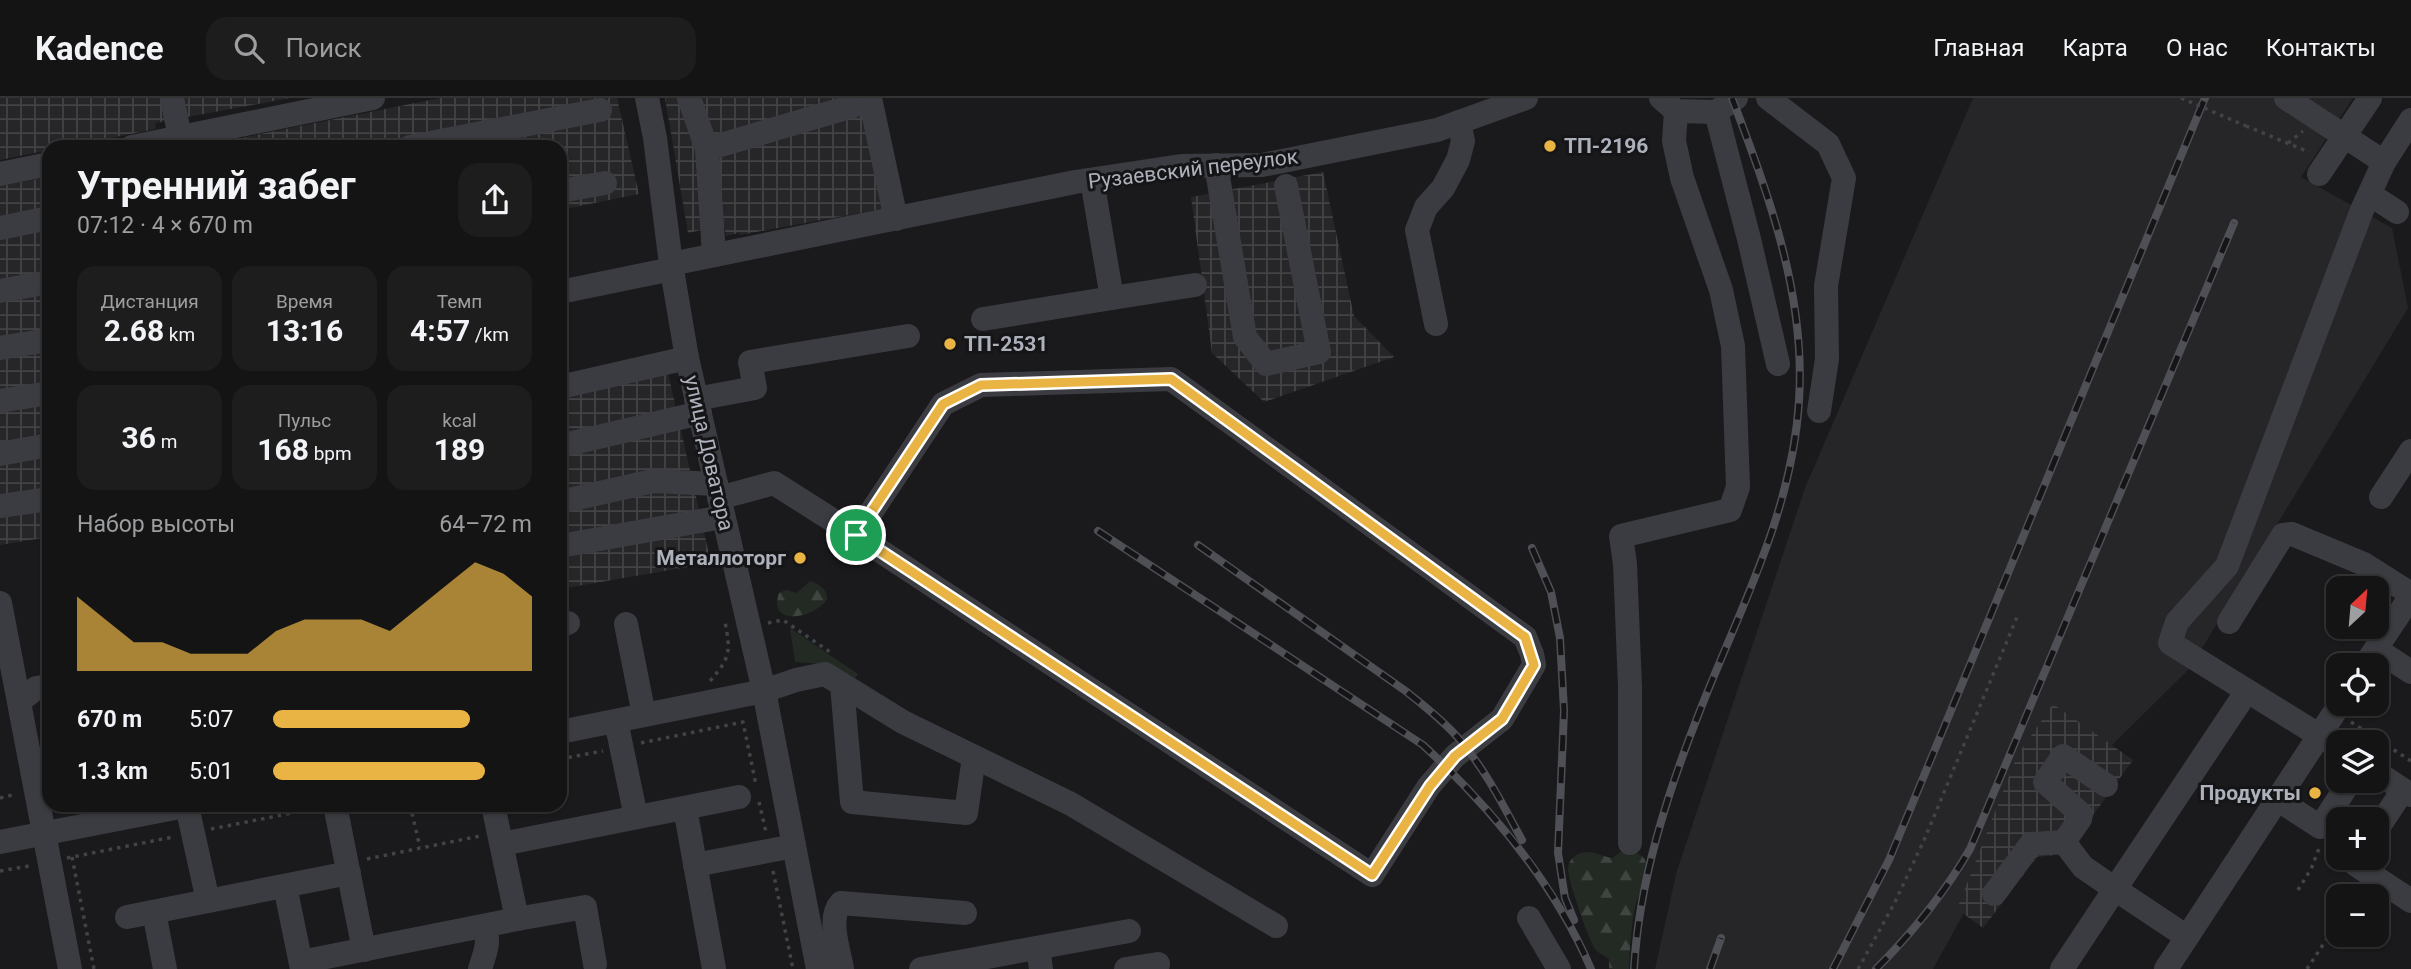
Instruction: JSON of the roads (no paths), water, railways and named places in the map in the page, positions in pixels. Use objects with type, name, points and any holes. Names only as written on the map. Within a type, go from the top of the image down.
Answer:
[{"type":"street","points":[[172,98],[180,137]]},
{"type":"street","points":[[166,140],[327,103],[373,98]]},
{"type":"street","name":"улица Доватора","points":[[648,98],[671,267],[687,358],[764,691],[818,969]]},
{"type":"street","points":[[689,98],[707,149],[714,256]]},
{"type":"street","points":[[707,149],[853,106],[851,98]]},
{"type":"street","points":[[870,98],[896,219]]},
{"type":"street","name":"Рузаевский переулок","points":[[567,290],[714,256],[1092,180],[1181,166],[1262,164],[1437,130],[1526,98]]},
{"type":"street","points":[[1630,843],[1630,687],[1625,564],[1621,536],[1730,510],[1738,487],[1733,346],[1721,290],[1682,178],[1669,104],[1716,112],[1736,98]]},
{"type":"street","points":[[1768,98],[1828,144],[1844,178],[1826,286],[1828,359],[1819,411]]},
{"type":"street","points":[[2286,98],[2384,162]]},
{"type":"street","points":[[2324,167],[2370,98]]},
{"type":"street","points":[[446,140],[600,110]]},
{"type":"street","points":[[1716,112],[1778,364]]},
{"type":"street","points":[[2326,739],[2170,643],[2177,622],[2227,566],[2357,223],[2384,162],[2411,120]]},
{"type":"street","points":[[1436,324],[1417,230],[1426,207],[1443,188],[1458,160],[1463,141],[1459,122]]},
{"type":"street","points":[[0,174],[42,165]]},
{"type":"street","points":[[1216,166],[1245,337],[1266,363],[1319,352],[1286,186]]},
{"type":"street","points":[[1092,180],[1112,298]]},
{"type":"street","points":[[567,190],[605,183]]},
{"type":"street","points":[[2371,195],[2397,212]]},
{"type":"street","points":[[0,228],[42,219]]},
{"type":"street","points":[[0,292],[42,283]]},
{"type":"street","points":[[983,319],[1195,285]]},
{"type":"street","points":[[567,444],[755,388],[750,362],[908,336]]},
{"type":"street","points":[[0,348],[42,341]]},
{"type":"street","points":[[567,385],[687,358]]},
{"type":"street","points":[[567,543],[774,483],[1372,875],[1430,786],[1455,756],[1502,719],[1534,665],[1525,637],[1171,379],[981,385],[943,404],[856,535]]},
{"type":"street","points":[[0,401],[42,394]]},
{"type":"street","points":[[0,454],[42,447]]},
{"type":"street","points":[[2381,497],[2409,458]]},
{"type":"street","points":[[567,500],[653,481],[719,500]]},
{"type":"street","points":[[0,506],[42,500]]},
{"type":"street","points":[[2229,622],[2283,535],[2292,534],[2364,565],[2408,605],[2374,653]]},
{"type":"street","points":[[0,603],[70,969]]},
{"type":"street","points":[[626,624],[644,715]]},
{"type":"street","points":[[2389,664],[2411,672]]},
{"type":"street","points":[[567,731],[764,691],[825,674],[903,722],[1071,804],[1276,926]]},
{"type":"street","points":[[842,685],[852,802],[966,813],[974,757]]},
{"type":"street","points":[[20,701],[36,688],[42,687]]},
{"type":"street","points":[[2062,969],[2247,691]]},
{"type":"street","points":[[616,721],[636,817]]},
{"type":"street","points":[[2167,969],[2277,799],[2326,744]]},
{"type":"street","points":[[2064,842],[2081,814],[2045,782],[2060,759],[2063,756],[2067,758],[2106,785]]},
{"type":"street","points":[[2389,780],[2407,792],[2389,815]]},
{"type":"street","points":[[2277,799],[2320,827],[2342,793]]},
{"type":"street","points":[[500,838],[636,817],[739,797]]},
{"type":"street","points":[[685,807],[715,969]]},
{"type":"street","points":[[0,842],[154,812]]},
{"type":"street","points":[[190,812],[208,901]]},
{"type":"street","points":[[336,812],[364,950]]},
{"type":"street","points":[[495,812],[517,919]]},
{"type":"street","points":[[2064,842],[2083,867],[2187,937]]},
{"type":"street","points":[[1994,894],[2031,844],[2064,842]]},
{"type":"street","points":[[695,864],[794,846]]},
{"type":"street","points":[[128,917],[285,886],[348,868]]},
{"type":"street","points":[[2364,870],[2411,901]]},
{"type":"street","points":[[285,886],[301,966],[364,950],[585,907],[595,964]]},
{"type":"street","points":[[842,969],[834,919],[835,909],[841,904],[965,913]]},
{"type":"street","points":[[153,912],[165,969]]},
{"type":"street","points":[[1529,918],[1559,969]]},
{"type":"street","points":[[480,969],[488,948],[489,937],[485,926]]},
{"type":"street","points":[[921,969],[1039,958],[1129,931]]},
{"type":"street","points":[[1126,969],[1158,964]]},
{"type":"railway","points":[[1634,969],[1642,903],[1656,838],[1699,713],[1775,522],[1794,443],[1799,401],[1800,362],[1791,284],[1771,209],[1732,98]]},
{"type":"railway","points":[[1833,969],[1889,860],[2205,98]]},
{"type":"railway","points":[[1876,969],[1927,912],[1970,849],[2234,223]]},
{"type":"railway","points":[[1098,531],[1423,745],[1473,794],[1519,848],[1559,906],[1591,969]]},
{"type":"railway","points":[[1198,545],[1407,692],[1441,720],[1477,763],[1522,840]]},
{"type":"railway","points":[[1532,548],[1551,592],[1560,638],[1564,711],[1558,853],[1565,898],[1574,920]]},
{"type":"railway","points":[[1710,969],[1721,938]]},
{"type":"place","name":"ТП-2196","points":[[1550,146]]},
{"type":"place","name":"ТП-2531","points":[[950,344]]},
{"type":"place","name":"Металлоторг","points":[[800,558]]},
{"type":"place","name":"Продукты","points":[[2315,793]]}]
